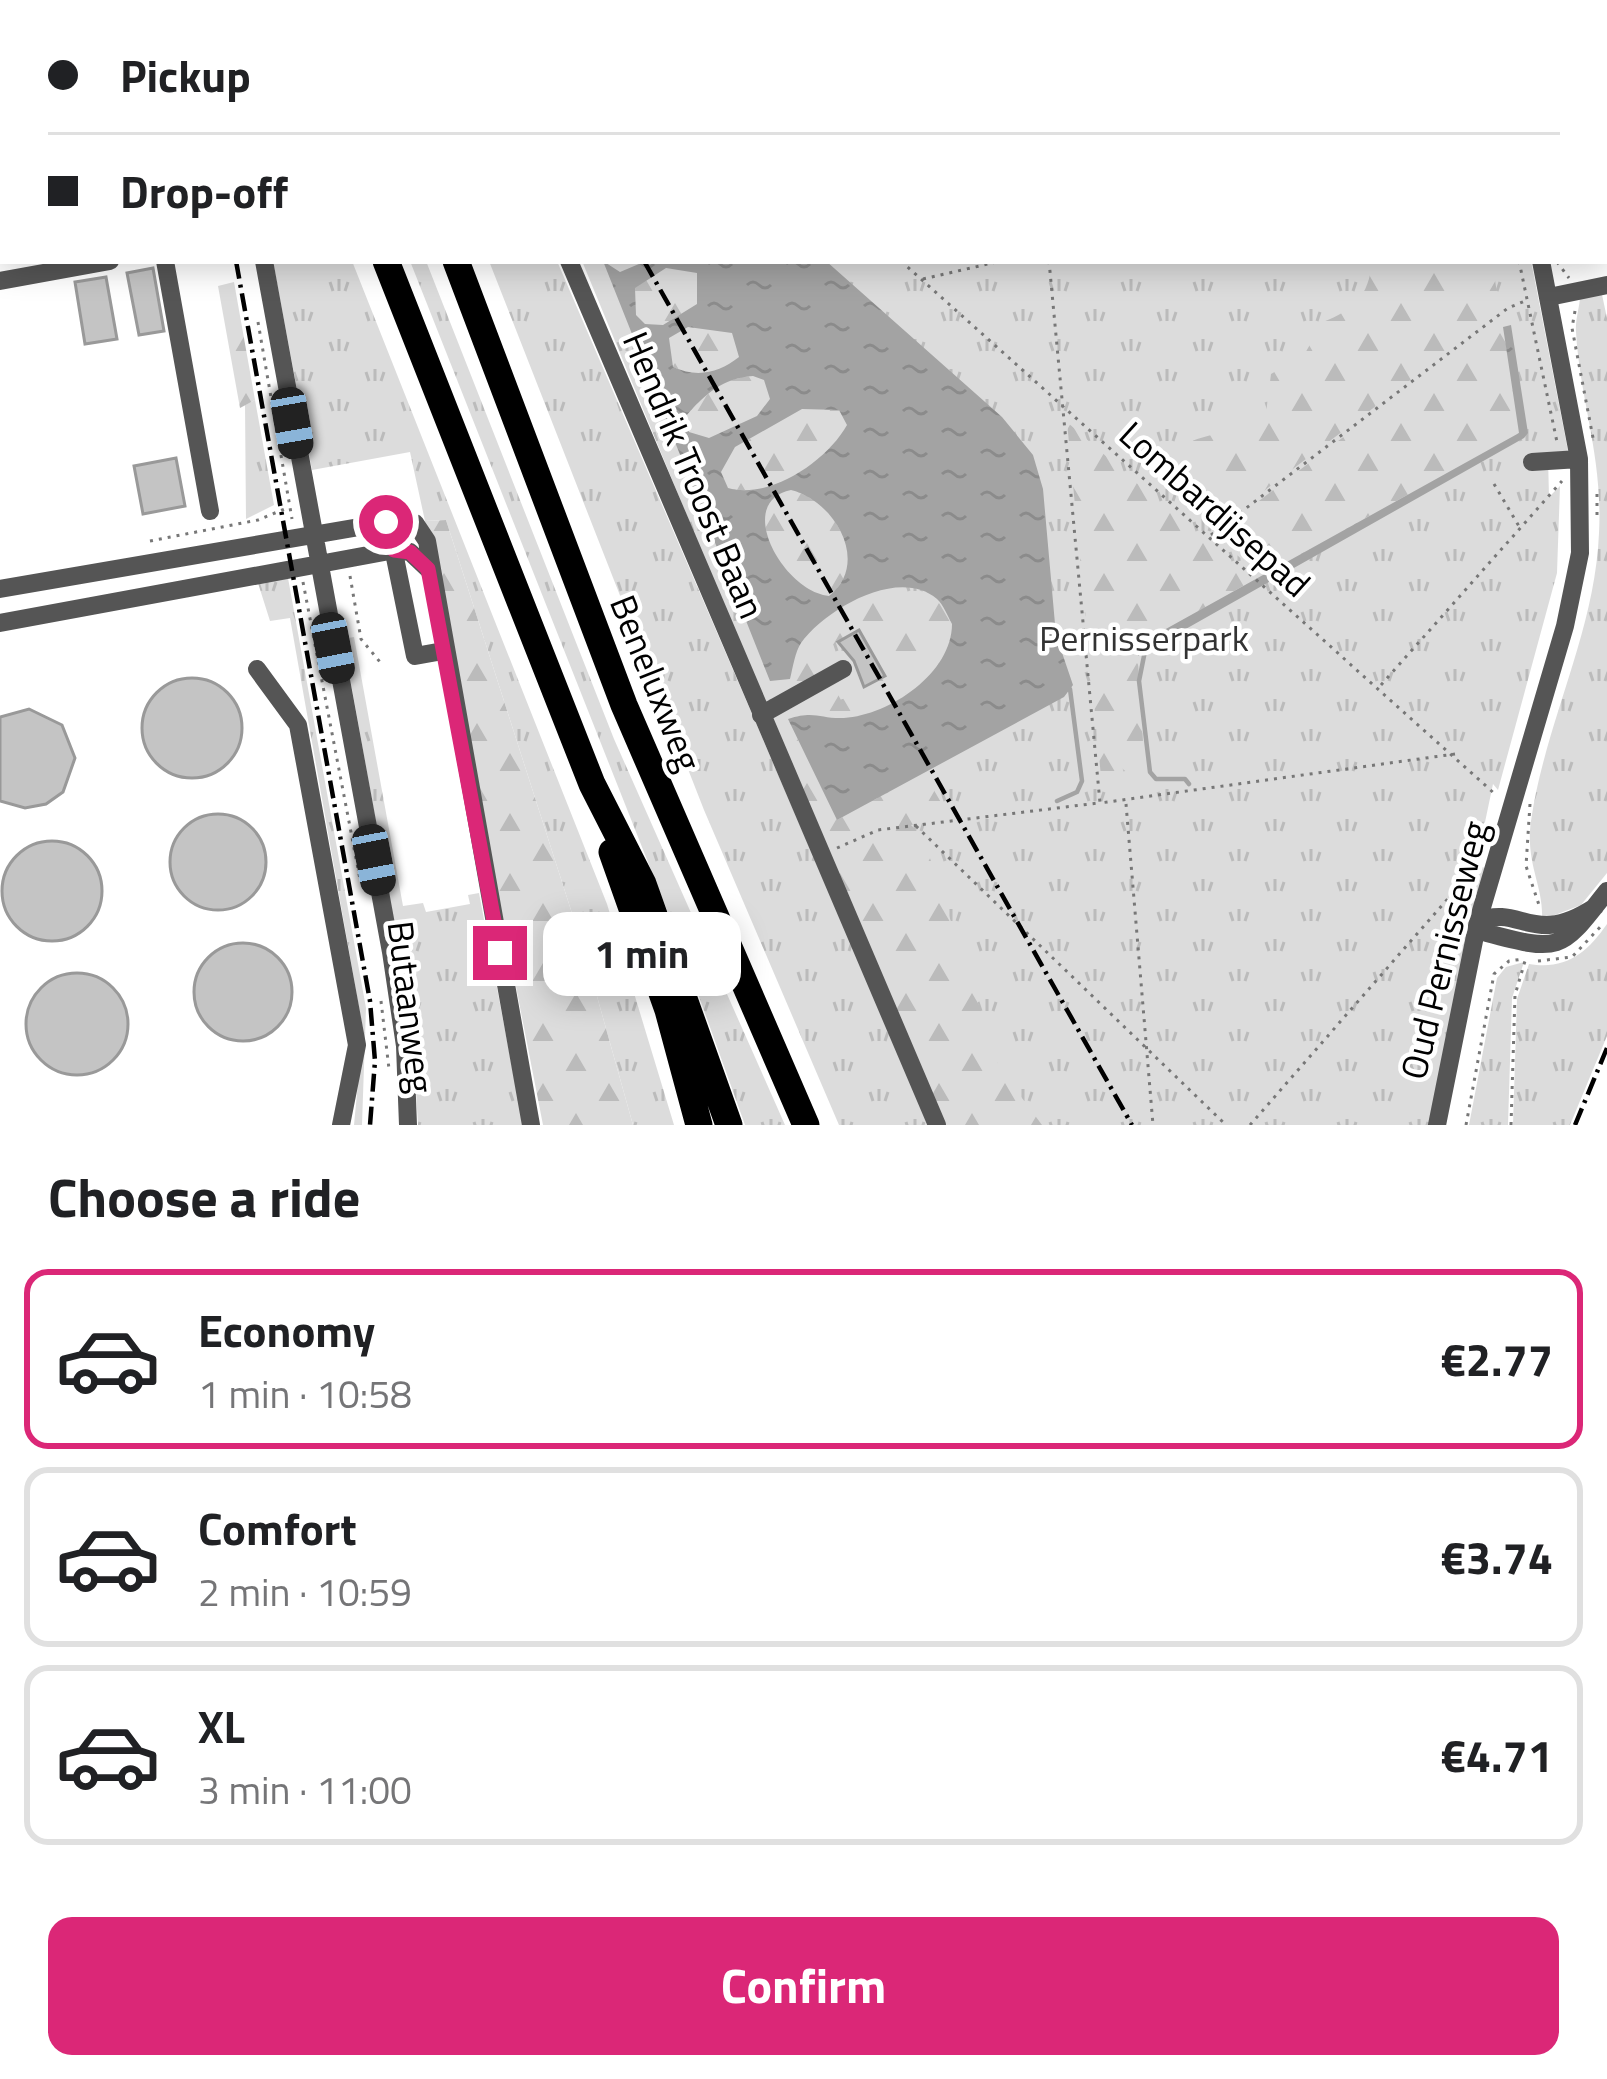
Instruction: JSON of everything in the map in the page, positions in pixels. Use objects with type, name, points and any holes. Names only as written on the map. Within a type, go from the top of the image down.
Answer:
[{"type":"highway","points":[[387,264],[592,784],[622,888],[668,1010],[699,1125]]},
{"type":"highway","name":"Beneluxweg","points":[[457,264],[624,705],[806,1125]]},
{"type":"highway","points":[[592,784],[643,884],[729,1125]]},
{"type":"street","points":[[0,281],[94,264]]},
{"type":"street","points":[[166,264],[210,511]]},
{"type":"street","name":"Butaanweg","points":[[264,264],[309,565],[391,952],[405,1046],[408,1125]]},
{"type":"street","name":"Hendrik Troost Baan","points":[[570,264],[937,1125]]},
{"type":"street","name":"Oud Pernisseweg","points":[[1448,1125],[1486,923],[1504,792],[1574,590],[1582,519],[1542,264]]},
{"type":"street","points":[[1549,297],[1607,285]]},
{"type":"street","points":[[1532,462],[1570,459]]},
{"type":"street","points":[[386,522],[415,656],[443,651]]},
{"type":"street","points":[[0,590],[386,522],[416,523],[427,541],[428,569],[531,1125]]},
{"type":"street","points":[[0,623],[394,550],[410,552],[428,569]]},
{"type":"street","points":[[256,669],[298,724],[357,1045],[341,1125]]},
{"type":"street","points":[[761,715],[843,669]]},
{"type":"street","points":[[1486,923],[1548,945],[1574,937],[1601,899]]},
{"type":"street","name":"Oud Pernisseweg","points":[[1437,1125],[1486,923]]},
{"type":"path","name":"Lombardijsepad","points":[[904,264],[1455,754],[1504,792]]},
{"type":"path","points":[[921,279],[988,264]]},
{"type":"path","points":[[1049,264],[1100,803]]},
{"type":"path","points":[[1521,264],[1570,459]]},
{"type":"path","points":[[1209,536],[1508,308],[1528,300]]},
{"type":"path","points":[[255,307],[304,537]]},
{"type":"path","points":[[1379,687],[1563,480],[1563,501]]},
{"type":"path","points":[[1494,484],[1520,528]]},
{"type":"path","name":"Butaanweg","points":[[309,565],[361,883]]},
{"type":"path","points":[[822,854],[878,830],[1455,754]]},
{"type":"path","points":[[1126,800],[1153,1125]]},
{"type":"path","points":[[916,826],[1226,1125]]},
{"type":"path","points":[[1250,1125],[1473,865],[1481,862]]},
{"type":"path","name":"Oud Pernisseweg","points":[[1466,1125],[1494,974],[1508,961],[1526,958],[1516,995],[1510,1125]]},
{"type":"path","name":"Butaanweg","points":[[380,993],[389,1073]]},
{"type":"green space","points":[[274,264],[353,264],[607,904],[674,1125],[633,1125],[586,957],[446,520],[425,521],[410,452],[312,470]]},
{"type":"green space","points":[[411,264],[427,264],[614,739],[785,1125],[745,1125],[678,938]]},
{"type":"green space","points":[[490,264],[558,264],[929,1125],[839,1125],[704,810]]},
{"type":"green space","name":"Pernisserpark","points":[[583,264],[1532,264],[1568,451],[1548,457],[1549,497],[1560,486],[1557,573],[1498,790],[1493,784],[1476,865],[1488,869],[1433,1125],[961,1125],[819,836]]},
{"type":"green space","points":[[1371,264],[1492,264],[1500,312],[1228,518],[1206,482],[1175,464],[1174,450],[1245,426],[1266,413],[1271,374],[1304,355],[1323,322],[1358,300]]},
{"type":"green space","points":[[666,268],[697,273],[697,304],[663,325],[645,324],[636,315],[635,287]]},
{"type":"green space","points":[[234,282],[255,400],[240,408],[218,286]]},
{"type":"green space","points":[[1601,290],[1607,318],[1607,873],[1581,905],[1542,920],[1530,850],[1531,821],[1589,606],[1599,533],[1598,479],[1576,322],[1580,295]]},
{"type":"green space","points":[[1502,317],[1519,433],[1261,576],[1214,535]]},
{"type":"green space","points":[[688,327],[732,333],[739,357],[708,372],[673,367],[669,337]]},
{"type":"green space","points":[[753,376],[764,380],[770,399],[757,416],[709,438],[689,432],[686,416],[708,394],[733,380]]},
{"type":"green space","points":[[255,400],[274,505],[246,519],[245,405]]},
{"type":"green space","points":[[802,409],[839,410],[847,425],[812,464],[779,483],[728,488],[721,471],[734,448]]},
{"type":"green space","points":[[1067,422],[1250,582],[1137,646],[1145,773],[1129,774],[1119,766],[1102,787]]},
{"type":"green space","points":[[791,490],[821,507],[842,535],[847,567],[829,596],[796,579],[771,546],[766,511],[774,498]]},
{"type":"green space","points":[[446,520],[586,957],[633,1125],[543,1125],[425,521]]},
{"type":"green space","points":[[288,578],[366,1008],[362,1125],[354,1125],[363,1030],[290,618],[270,621],[258,583]]},
{"type":"green space","points":[[887,590],[937,599],[951,623],[952,639],[945,656],[915,687],[875,710],[841,718],[809,715],[788,720],[837,820],[924,773],[950,818],[911,825],[923,837],[999,1067],[1042,1125],[946,1125],[771,722],[774,714],[831,682],[841,700],[884,676],[858,630],[816,654],[825,673],[791,692],[785,682],[799,645],[829,615]]},
{"type":"green space","points":[[354,637],[403,906],[423,903],[426,912],[470,904],[468,895],[479,893],[523,1125],[418,1125],[412,1022],[343,639]]},
{"type":"green space","points":[[1607,924],[1607,1036],[1570,1125],[1513,1125],[1517,999],[1529,964],[1565,962],[1592,943]]},
{"type":"green space","points":[[1524,962],[1512,998],[1508,1125],[1469,1125],[1497,978],[1506,967]]},
{"type":"water","points":[[604,264],[620,272],[639,264],[829,264],[1002,417],[1033,455],[1043,489],[1056,635],[1073,685],[1064,697],[837,820],[788,719],[862,715],[898,700],[942,659],[952,624],[939,601],[921,590],[903,587],[863,596],[812,630],[801,643],[790,679],[770,681]],"holes":[[[666,268],[697,273],[697,304],[663,325],[645,324],[636,315],[635,288]],[[688,327],[732,333],[739,357],[708,372],[673,367],[669,338]],[[753,376],[764,380],[770,399],[757,416],[709,438],[689,432],[686,416],[715,388]],[[802,409],[839,410],[847,425],[812,464],[762,488],[728,488],[721,472],[735,447]],[[791,490],[807,496],[842,535],[847,567],[829,596],[796,579],[771,546],[766,511],[774,498]]]},
{"type":"water","points":[[1511,325],[1528,433],[1524,438],[1138,656],[1137,645],[1519,433],[1503,327]]},
{"type":"building","points":[[153,268],[164,331],[139,335],[127,273]]},
{"type":"building","points":[[106,277],[117,339],[85,344],[75,282]]},
{"type":"building","points":[[176,458],[185,506],[143,514],[134,466]]},
{"type":"building","points":[[859,630],[885,676],[864,687],[854,661],[838,642]]},
{"type":"building","points":[[192,678],[211,681],[228,692],[239,709],[239,747],[228,764],[211,775],[192,778],[173,775],[156,764],[145,747],[142,728],[145,709],[156,692],[173,681]]},
{"type":"building","points":[[29,709],[62,725],[75,758],[63,792],[46,804],[25,808],[0,801],[0,717]]},
{"type":"building","points":[[218,814],[252,828],[266,862],[252,896],[218,910],[184,896],[170,862],[184,828]]},
{"type":"building","points":[[52,841],[71,845],[87,856],[98,872],[102,891],[98,910],[87,926],[71,937],[52,941],[33,937],[17,926],[6,910],[2,891],[6,872],[17,856],[33,845]]},
{"type":"building","points":[[243,943],[278,957],[292,992],[278,1027],[243,1041],[208,1027],[194,992],[208,957]]},
{"type":"building","points":[[77,973],[96,977],[113,988],[124,1005],[128,1024],[124,1043],[113,1060],[96,1071],[77,1075],[58,1071],[41,1060],[30,1043],[26,1024],[30,1005],[41,988],[58,977]]},
{"type":"waterway","points":[[1145,651],[1139,681],[1150,772],[1156,779],[1185,779],[1189,784]]},
{"type":"waterway","points":[[1057,801],[1077,792],[1082,781],[1070,689]]},
{"type":"railway","points":[[237,264],[370,1001],[375,1061],[370,1125]]},
{"type":"railway","points":[[646,264],[1132,1125]]},
{"type":"railway","points":[[1575,1125],[1607,1048]]},
{"type":"route","points":[[386,522],[394,550],[410,552],[428,569],[500,953]]}]
